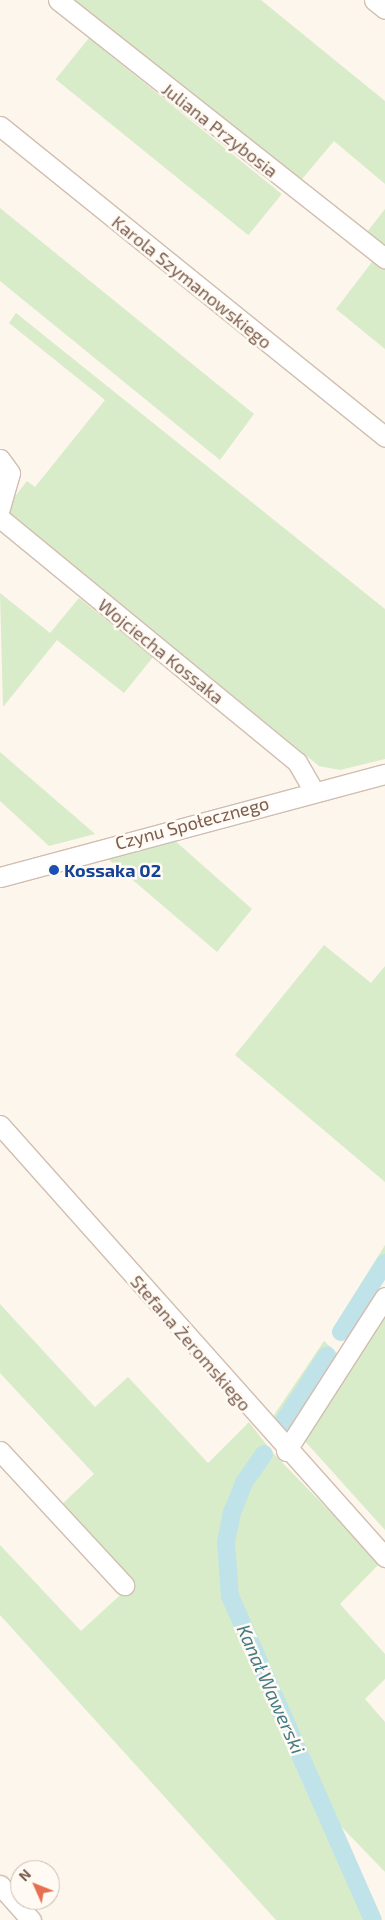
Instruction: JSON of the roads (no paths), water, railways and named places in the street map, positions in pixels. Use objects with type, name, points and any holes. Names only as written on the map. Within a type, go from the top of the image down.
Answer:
[{"type":"street","name":"Juliana Przybosia","points":[[58,0],[385,258]]},
{"type":"street","points":[[374,0],[385,9]]},
{"type":"street","name":"Karola Szymanowskiego","points":[[0,126],[385,437]]},
{"type":"street","points":[[0,459],[10,473],[0,509]]},
{"type":"street","name":"Wojciecha Kossaka","points":[[0,518],[297,762],[314,791]]},
{"type":"street","name":"Czynu Społecznego","points":[[0,877],[314,791],[385,774]]},
{"type":"street","name":"Stefana Żeromskiego","points":[[0,1125],[286,1450],[385,1557]]},
{"type":"street","points":[[286,1450],[385,1297]]},
{"type":"street","points":[[0,1451],[124,1586]]},
{"type":"street","points":[[0,1885],[31,1920]]},
{"type":"waterway","name":"Kanał Wawerski","points":[[341,1332],[385,1263]]},
{"type":"waterway","name":"Kanał Wawerski","points":[[279,1429],[327,1355]]},
{"type":"waterway","name":"Kanał Wawerski","points":[[264,1454],[244,1483],[232,1512],[226,1543],[230,1596],[373,1920]]},
{"type":"place","name":"Kossaka 02","points":[[54,870]]}]
